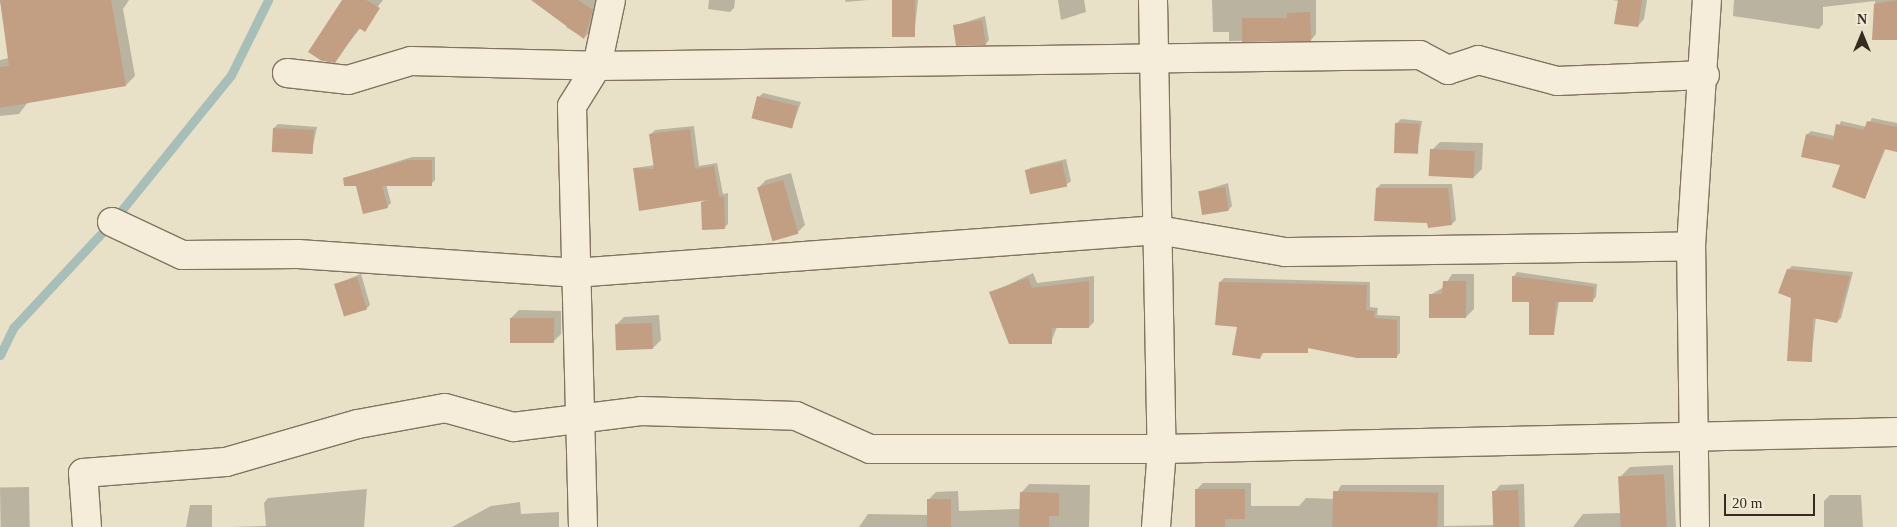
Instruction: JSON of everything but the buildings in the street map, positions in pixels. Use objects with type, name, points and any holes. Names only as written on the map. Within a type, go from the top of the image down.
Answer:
[{"type":"street","points":[[582,527],[583,421],[574,273],[572,106],[598,66],[611,0]]},
{"type":"street","points":[[1153,0],[1162,449],[1156,527]]},
{"type":"street","points":[[1695,527],[1691,246],[1705,75],[1707,0]]},
{"type":"street","points":[[287,73],[348,80],[410,61],[598,66],[1154,61],[1420,55],[1448,70],[1478,60],[1557,81],[1705,75]]},
{"type":"street","points":[[112,222],[182,255],[298,254],[574,273],[1158,230],[1285,252],[1691,246]]},
{"type":"street","points":[[87,527],[83,473],[226,462],[358,424],[445,408],[513,427],[583,421],[641,411],[724,411],[796,416],[870,449],[1162,449],[1693,434],[1897,432]]},
{"type":"waterway","points":[[0,355],[13,328],[112,222],[231,75],[268,0]]}]
